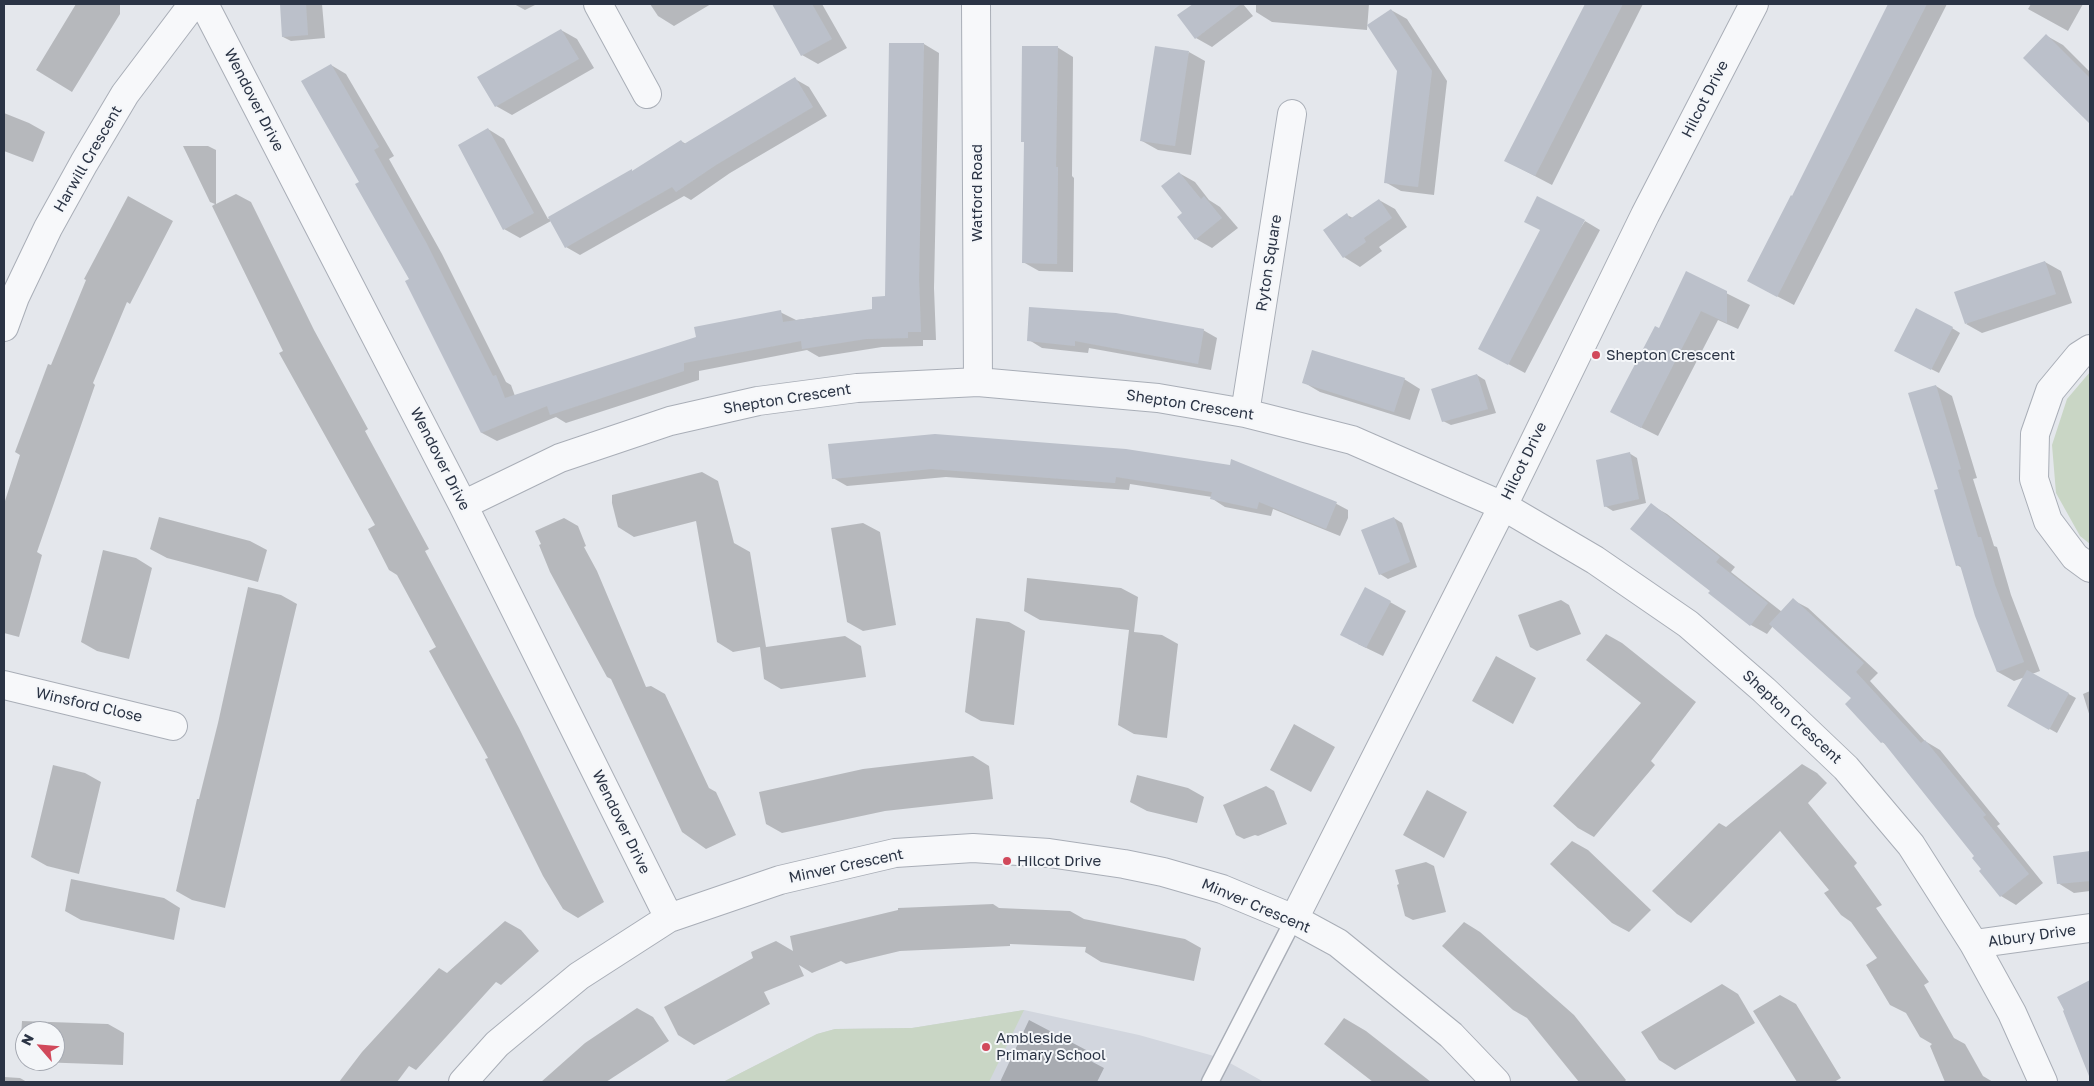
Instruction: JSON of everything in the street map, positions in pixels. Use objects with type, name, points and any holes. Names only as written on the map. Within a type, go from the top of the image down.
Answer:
[{"type":"street","name":"Harwill Crescent","points":[[4,327],[48,228],[84,163],[125,94],[193,4]]},
{"type":"street","name":"Wendover Drive","points":[[204,4],[463,505],[669,918]]},
{"type":"street","points":[[598,4],[647,94]]},
{"type":"street","name":"Watford Road","points":[[976,4],[978,382]]},
{"type":"street","name":"Hilcot Drive","points":[[1294,918],[1503,506],[1645,215],[1754,4]]},
{"type":"street","name":"Ryton Square","points":[[1245,413],[1292,114]]},
{"type":"street","points":[[2090,349],[2078,356],[2050,391],[2035,434],[2034,479],[2048,522],[2075,557],[2090,568]]},
{"type":"street","name":"Shepton Crescent","points":[[463,505],[560,458],[670,421],[758,401],[857,388],[978,382],[1158,398],[1245,413],[1352,440],[1503,506],[1595,560],[1688,624],[1764,690],[1846,768],[1911,845],[1974,944],[2012,1013],[2043,1082]]},
{"type":"street","name":"Winsford Close","points":[[4,685],[173,726]]},
{"type":"street","name":"Minver Crescent","points":[[462,1082],[497,1044],[579,976],[669,918],[780,880],[895,853],[973,848],[1049,853],[1163,872],[1222,889],[1294,918],[1338,943],[1451,1035],[1496,1082]]},
{"type":"street","name":"Albury Drive","points":[[1974,944],[2090,928]]},
{"type":"lane","points":[[1210,1082],[1294,918]]},
{"type":"shaded area","name":"Ambleside Primary School","points":[[1024,1010],[1139,1035],[1221,1058],[1264,1082],[723,1082],[817,1034],[835,1029],[912,1028]]},
{"type":"green space","points":[[2090,372],[2090,544],[2080,536],[2056,493],[2052,445],[2067,399]]},
{"type":"green space","points":[[1024,1010],[989,1082],[723,1082],[817,1034],[835,1029],[912,1028]]},
{"type":"building","points":[[280,4],[306,4],[308,35],[282,37]]},
{"type":"building","points":[[772,4],[812,4],[832,39],[801,56]]},
{"type":"building","points":[[1193,4],[1241,4],[1195,39],[1177,15]]},
{"type":"building","points":[[1585,4],[1623,4],[1535,176],[1504,161]]},
{"type":"building","points":[[1888,4],[1927,4],[1777,297],[1747,281],[1792,196]]},
{"type":"building","points":[[1391,9],[1432,71],[1418,187],[1384,183],[1397,71],[1367,25]]},
{"type":"building","points":[[561,29],[579,59],[495,107],[477,77]]},
{"type":"building","points":[[2046,34],[2090,78],[2090,124],[2023,58]]},
{"type":"building","points":[[889,43],[924,43],[919,279],[921,332],[908,332],[908,338],[866,339],[802,349],[801,341],[684,363],[684,371],[550,415],[547,406],[481,433],[405,281],[409,279],[355,184],[359,182],[301,81],[331,64],[379,147],[374,150],[427,244],[493,376],[496,375],[505,398],[696,337],[694,327],[781,310],[783,322],[872,309],[872,297],[885,296]]},
{"type":"building","points":[[1022,46],[1058,46],[1057,264],[1022,263],[1024,142],[1021,142]]},
{"type":"building","points":[[1155,46],[1189,51],[1175,146],[1140,141]]},
{"type":"building","points":[[795,77],[813,107],[716,165],[676,192],[672,187],[565,248],[548,217],[632,169],[632,171],[681,140],[684,144]]},
{"type":"building","points":[[488,128],[534,213],[503,230],[458,145]]},
{"type":"building","points":[[1179,172],[1201,199],[1204,196],[1222,218],[1195,240],[1177,217],[1182,213],[1161,186]]},
{"type":"building","points":[[1537,196],[1585,220],[1508,365],[1478,349],[1540,230],[1524,222]]},
{"type":"building","points":[[1379,199],[1392,218],[1364,238],[1366,242],[1343,258],[1323,230],[1347,213],[1350,219]]},
{"type":"building","points":[[2045,261],[2056,294],[1965,324],[1954,292]]},
{"type":"building","points":[[1686,271],[1727,291],[1727,323],[1701,311],[1641,428],[1610,412],[1655,326],[1659,328]]},
{"type":"building","points":[[1029,307],[1116,313],[1204,329],[1198,364],[1075,341],[1075,346],[1027,341]]},
{"type":"building","points":[[1916,308],[1953,327],[1931,370],[1894,351]]},
{"type":"building","points":[[1312,350],[1405,378],[1394,412],[1302,383]]},
{"type":"building","points":[[1477,374],[1488,409],[1442,422],[1431,389]]},
{"type":"building","points":[[1936,385],[1961,469],[1958,470],[1978,537],[1981,537],[1995,585],[2024,662],[1997,672],[1975,616],[1960,565],[1956,566],[1934,490],[1938,489],[1908,393]]},
{"type":"building","points":[[935,434],[1126,449],[1230,465],[1231,459],[1337,502],[1326,529],[1259,502],[1257,509],[1210,499],[1212,492],[1116,477],[1115,483],[931,469],[832,479],[828,444]]},
{"type":"building","points":[[1630,452],[1639,499],[1604,507],[1596,460]]},
{"type":"building","points":[[1651,503],[1720,557],[1716,562],[1768,603],[1750,626],[1708,593],[1710,591],[1630,529]]},
{"type":"building","points":[[1394,517],[1410,562],[1379,575],[1361,530]]},
{"type":"building","points":[[1365,587],[1391,601],[1366,648],[1340,635]]},
{"type":"building","points":[[1793,598],[1864,663],[1856,672],[1921,743],[1925,740],[1986,815],[1983,817],[2029,874],[2000,897],[1979,871],[1981,869],[1972,858],[1974,856],[1883,742],[1881,743],[1845,704],[1851,698],[1769,624]]},
{"type":"building","points":[[2027,670],[2069,693],[2049,730],[2007,706]]},
{"type":"building","points":[[2090,851],[2090,881],[2057,884],[2053,856]]},
{"type":"building","points":[[2090,980],[2089,1076],[2064,1010],[2057,997]]},
{"type":"place","name":"Shepton Crescent","points":[[1596,355]]},
{"type":"place","name":"Hilcot Drive","points":[[1007,861]]},
{"type":"place","name":"Ambleside Primary School","points":[[986,1047]]}]
